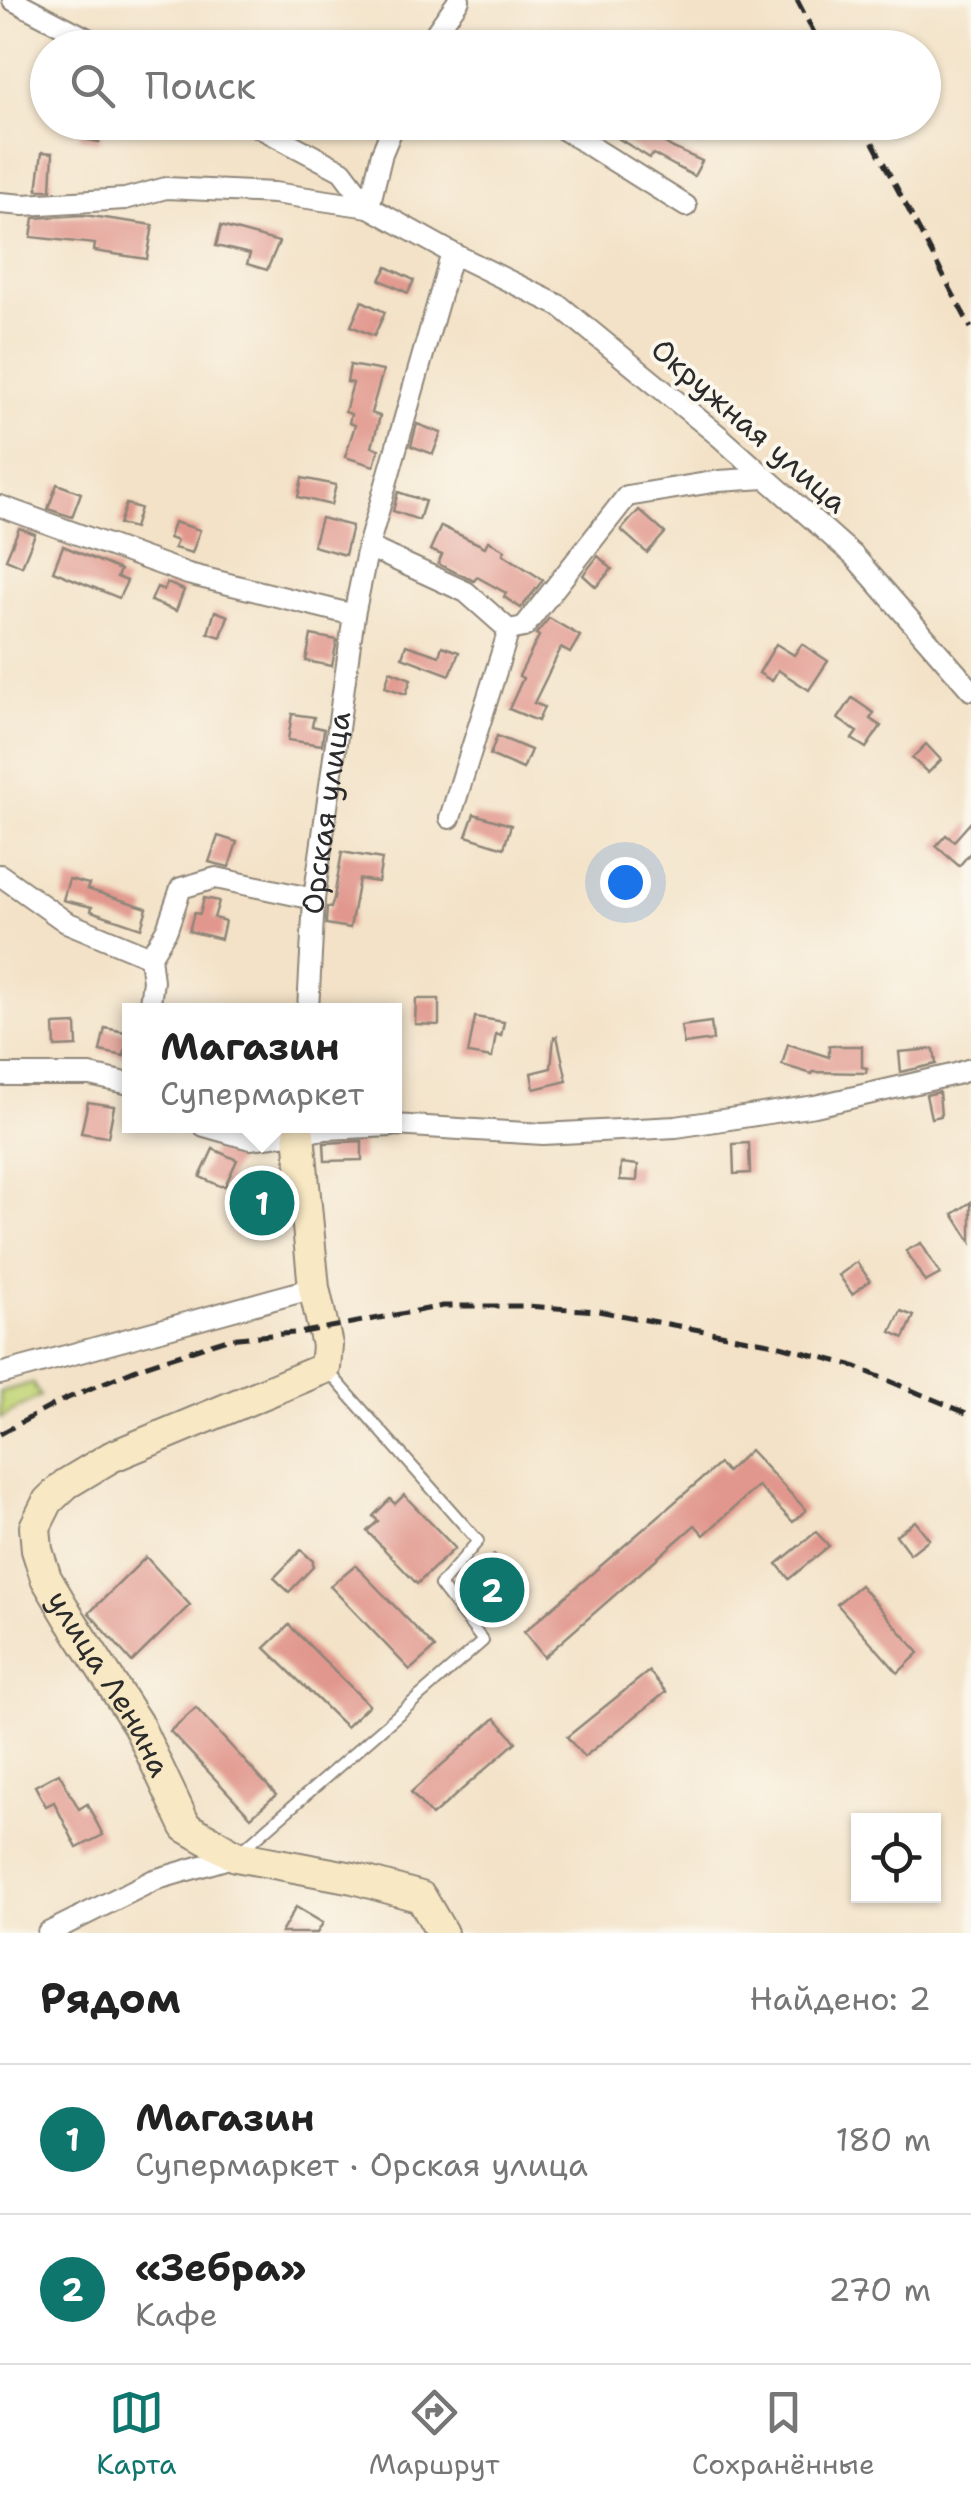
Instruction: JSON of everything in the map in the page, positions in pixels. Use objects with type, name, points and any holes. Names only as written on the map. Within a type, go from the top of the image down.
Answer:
[{"type":"street","points":[[13,0],[70,30]]},
{"type":"street","points":[[438,30],[459,0]]},
{"type":"street","points":[[284,140],[342,170],[369,207]]},
{"type":"street","points":[[369,207],[387,140]]},
{"type":"street","points":[[581,140],[686,206]]},
{"type":"street","points":[[0,203],[125,200],[166,188],[274,193],[369,207]]},
{"type":"street","name":"Окружная улица","points":[[369,207],[560,306],[854,556],[971,690]]},
{"type":"street","name":"Орская улица","points":[[308,1003],[314,899],[354,615],[368,547],[452,253]]},
{"type":"street","points":[[509,630],[524,627],[627,496],[718,481],[765,478]]},
{"type":"street","points":[[0,506],[188,574],[354,615]]},
{"type":"street","points":[[368,547],[466,592],[509,630]]},
{"type":"street","points":[[450,818],[509,630]]},
{"type":"street","points":[[0,875],[66,922],[150,957]]},
{"type":"street","points":[[150,1003],[153,981],[150,957],[167,929],[181,888],[216,878],[314,899]]},
{"type":"street","points":[[402,1126],[543,1134],[676,1127],[815,1106],[971,1069]]},
{"type":"street","points":[[0,1074],[90,1075],[122,1082]]},
{"type":"street","points":[[229,1133],[250,1139],[283,1133]]},
{"type":"street","points":[[299,1133],[314,1288],[327,1345],[326,1368]]},
{"type":"street","points":[[0,1374],[314,1288]]},
{"type":"street","name":"улица Ленина","points":[[326,1368],[111,1457],[66,1484],[48,1501],[35,1527],[37,1550],[46,1578],[138,1725],[186,1828],[236,1856],[352,1878],[421,1897],[442,1933]]},
{"type":"street","points":[[48,1933],[154,1880],[236,1856]]},
{"type":"lane","points":[[236,1856],[483,1641],[440,1585],[478,1542],[326,1368]]},
{"type":"green space","points":[[32,1383],[40,1396],[0,1418],[0,1392]]},
{"type":"building","points":[[621,140],[660,140],[702,161],[694,176],[653,154],[650,158]]},
{"type":"building","points":[[42,152],[53,153],[51,190],[37,190]]},
{"type":"building","points":[[84,215],[153,225],[147,259],[94,251],[95,244],[31,237],[34,218]]},
{"type":"building","points":[[221,226],[279,242],[267,270],[247,264],[250,254],[216,246]]},
{"type":"building","points":[[387,267],[414,280],[408,293],[380,280]]},
{"type":"building","points":[[362,301],[385,312],[374,336],[351,326]]},
{"type":"building","points":[[350,365],[383,371],[371,413],[380,416],[372,447],[379,449],[374,466],[345,457],[355,425],[349,423],[351,414],[345,412],[353,383],[347,382]]},
{"type":"building","points":[[417,424],[441,433],[433,454],[411,446]]},
{"type":"building","points":[[302,478],[336,485],[331,505],[298,497]]},
{"type":"building","points":[[57,484],[81,493],[72,517],[48,509]]},
{"type":"building","points":[[398,492],[425,501],[419,520],[393,511]]},
{"type":"building","points":[[126,504],[140,508],[134,528],[119,524]]},
{"type":"building","points":[[639,510],[665,533],[647,553],[621,530]]},
{"type":"building","points":[[321,518],[352,526],[345,555],[313,546]]},
{"type":"building","points":[[174,522],[200,530],[192,553],[174,548],[177,541],[169,538]]},
{"type":"building","points":[[441,526],[485,547],[488,541],[505,550],[503,554],[543,580],[521,608],[504,597],[506,593],[477,577],[474,581],[438,564],[442,555],[430,550]]},
{"type":"building","points":[[19,528],[35,534],[22,566],[6,559]]},
{"type":"building","points":[[63,546],[120,570],[117,577],[127,581],[119,598],[53,571]]},
{"type":"building","points":[[598,556],[612,569],[596,587],[583,575]]},
{"type":"building","points":[[167,583],[184,590],[176,611],[151,601],[157,587],[164,590]]},
{"type":"building","points":[[215,611],[228,616],[221,637],[208,633]]},
{"type":"building","points":[[549,618],[580,636],[570,653],[561,648],[534,703],[544,707],[538,721],[509,709],[523,678],[519,676],[539,636],[536,634]]},
{"type":"building","points":[[311,635],[337,640],[332,666],[306,661]]},
{"type":"building","points":[[776,644],[794,655],[802,644],[828,661],[809,690],[778,670],[772,681],[759,673]]},
{"type":"building","points":[[406,645],[439,656],[442,646],[459,652],[450,675],[402,657]]},
{"type":"building","points":[[390,671],[411,679],[406,694],[385,687]]},
{"type":"building","points":[[852,698],[874,713],[870,719],[881,726],[866,748],[852,739],[857,732],[838,719]]},
{"type":"building","points":[[292,714],[314,717],[312,726],[324,729],[322,745],[288,740]]},
{"type":"building","points":[[497,736],[531,750],[523,769],[490,755]]},
{"type":"building","points":[[926,744],[941,760],[928,773],[912,758]]},
{"type":"building","points":[[474,814],[511,825],[504,848],[466,836]]},
{"type":"building","points":[[971,822],[971,852],[959,866],[936,846],[946,835],[954,841]]},
{"type":"building","points":[[218,836],[237,842],[229,867],[209,862]]},
{"type":"building","points":[[342,852],[382,859],[378,882],[359,879],[350,928],[326,924]]},
{"type":"building","points":[[69,879],[89,884],[87,889],[147,908],[141,928],[91,911],[92,907],[63,900]]},
{"type":"building","points":[[204,898],[219,901],[214,918],[225,921],[221,939],[189,931]]},
{"type":"building","points":[[416,999],[439,999],[439,1025],[415,1024]]},
{"type":"building","points":[[475,1017],[504,1022],[501,1036],[496,1034],[492,1058],[468,1054]]},
{"type":"building","points":[[711,1022],[713,1040],[684,1044],[681,1026]]},
{"type":"building","points":[[76,1024],[77,1046],[55,1047],[54,1025]]},
{"type":"building","points":[[105,1028],[122,1031],[122,1056],[100,1051]]},
{"type":"building","points":[[557,1036],[567,1081],[534,1089],[531,1073],[551,1068]]},
{"type":"building","points":[[788,1044],[829,1057],[829,1046],[862,1046],[862,1067],[867,1068],[866,1073],[812,1074],[782,1065]]},
{"type":"building","points":[[934,1049],[936,1064],[901,1072],[899,1052]]},
{"type":"building","points":[[939,1092],[941,1116],[931,1118],[926,1095]]},
{"type":"building","points":[[88,1102],[114,1106],[108,1137],[81,1133]]},
{"type":"building","points":[[362,1141],[362,1160],[325,1161],[324,1143]]},
{"type":"building","points":[[749,1143],[750,1173],[734,1174],[733,1144]]},
{"type":"building","points":[[213,1149],[237,1160],[225,1186],[200,1177]]},
{"type":"building","points":[[621,1163],[638,1165],[637,1181],[620,1180]]},
{"type":"building","points":[[251,1188],[274,1188],[273,1217],[251,1217]]},
{"type":"building","points":[[971,1202],[971,1242],[953,1214]]},
{"type":"building","points":[[921,1243],[940,1274],[925,1282],[906,1251]]},
{"type":"building","points":[[857,1262],[870,1281],[852,1294],[839,1275]]},
{"type":"building","points":[[901,1311],[914,1316],[904,1338],[891,1332]]},
{"type":"building","points":[[750,1450],[806,1510],[793,1522],[758,1486],[704,1535],[695,1525],[544,1657],[524,1632],[719,1464],[727,1472]]},
{"type":"building","points":[[404,1495],[455,1548],[417,1584],[367,1531],[378,1521],[373,1516],[390,1499],[395,1504]]},
{"type":"building","points":[[915,1521],[929,1539],[910,1554],[896,1535]]},
{"type":"building","points":[[816,1532],[829,1546],[789,1579],[777,1564]]},
{"type":"building","points":[[301,1550],[313,1561],[313,1567],[289,1592],[274,1578]]},
{"type":"building","points":[[494,1555],[529,1592],[490,1625],[456,1587]]},
{"type":"building","points":[[146,1557],[190,1605],[132,1662],[89,1613]]},
{"type":"building","points":[[355,1565],[435,1648],[410,1670],[330,1586]]},
{"type":"building","points":[[860,1585],[919,1653],[898,1673],[837,1604]]},
{"type":"building","points":[[289,1625],[369,1705],[346,1727],[265,1648]]},
{"type":"building","points":[[649,1671],[666,1692],[584,1757],[567,1737]]},
{"type":"building","points":[[196,1708],[276,1795],[251,1817],[170,1731]]},
{"type":"building","points":[[495,1718],[516,1742],[432,1816],[411,1792]]},
{"type":"building","points":[[59,1773],[79,1809],[87,1804],[103,1835],[77,1848],[54,1802],[46,1806],[35,1786]]},
{"type":"building","points":[[296,1907],[323,1923],[317,1933],[281,1933]]},
{"type":"railway","points":[[797,0],[813,30]]},
{"type":"railway","points":[[872,140],[971,328]]},
{"type":"railway","points":[[0,1434],[61,1401],[141,1367],[227,1339],[304,1332],[443,1306],[598,1311],[769,1343],[851,1365],[971,1415]]},
{"type":"place","name":"Магазин","points":[[262,1203]]},
{"type":"place","name":"«Зебра»","points":[[492,1590]]}]
